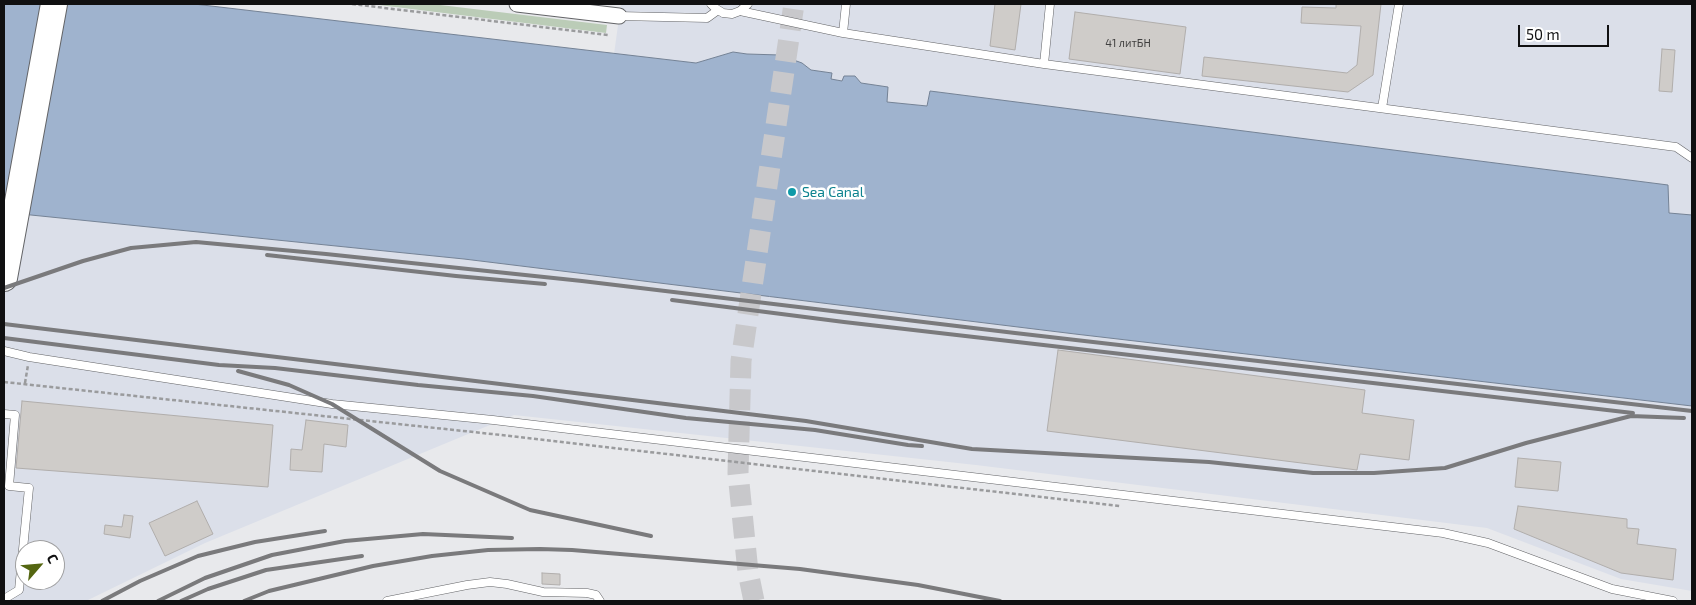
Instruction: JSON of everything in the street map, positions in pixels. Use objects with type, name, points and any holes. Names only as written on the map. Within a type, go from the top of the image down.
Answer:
[{"type":"highway","points":[[4,177],[40,4]]},
{"type":"highway","points":[[4,278],[54,4]]},
{"type":"street","points":[[517,4],[619,16]]},
{"type":"lane","points":[[711,4],[723,13],[732,14],[740,11],[748,4]]},
{"type":"lane","points":[[843,33],[846,4]]},
{"type":"lane","points":[[1044,64],[1050,4]]},
{"type":"lane","points":[[1382,108],[1399,4]]},
{"type":"lane","points":[[619,16],[707,18],[718,10]]},
{"type":"lane","points":[[740,11],[843,33],[1044,64],[1676,147],[1692,158]]},
{"type":"lane","points":[[4,351],[332,404],[503,421],[1443,533],[1488,543],[1612,589],[1673,601]]},
{"type":"lane","points":[[4,414],[15,415],[9,486],[29,488],[19,590],[4,599]]},
{"type":"lane","points":[[387,601],[490,582],[543,592],[587,593],[596,595],[600,601]]},
{"type":"path","points":[[352,4],[608,36]]},
{"type":"path","points":[[4,382],[492,434],[1124,506]]},
{"type":"shaded area","points":[[621,4],[1692,4],[1692,215],[1669,213],[1667,185],[930,91],[927,106],[886,102],[887,87],[831,79],[831,73],[811,70],[802,63],[780,55],[733,52],[696,63],[614,54]]},
{"type":"shaded area","points":[[20,214],[464,259],[1075,334],[1692,406],[1692,591],[1621,579],[1487,528],[976,465],[514,415],[205,543],[86,601],[4,601],[4,245]]},
{"type":"green space","points":[[379,4],[432,4],[607,25],[606,33]]},
{"type":"water","name":"Sea Canal","points":[[4,4],[194,4],[696,63],[733,52],[780,55],[802,63],[811,70],[832,73],[831,79],[842,81],[844,76],[855,76],[861,83],[888,87],[887,102],[927,106],[930,91],[1668,185],[1669,213],[1692,215],[1692,406],[1075,334],[464,259],[21,214],[4,245]]},
{"type":"building","points":[[995,4],[1021,4],[1015,50],[990,46]]},
{"type":"building","points":[[1336,4],[1381,4],[1373,75],[1348,92],[1202,76],[1204,57],[1347,73],[1357,65],[1361,26],[1301,23],[1302,7],[1336,8]]},
{"type":"building","points":[[1075,12],[1186,27],[1180,74],[1069,59]]},
{"type":"building","points":[[1662,49],[1675,50],[1672,92],[1659,91]]},
{"type":"building","points":[[1058,350],[1365,390],[1362,413],[1414,420],[1409,460],[1360,454],[1357,470],[1047,431]]},
{"type":"building","points":[[22,401],[273,425],[268,487],[16,468]]},
{"type":"building","points":[[306,420],[348,425],[346,447],[324,444],[322,472],[290,470],[291,449],[302,450]]},
{"type":"building","points":[[1518,458],[1561,462],[1558,491],[1515,487]]},
{"type":"building","points":[[197,501],[213,534],[165,556],[149,523]]},
{"type":"building","points":[[1518,506],[1627,519],[1627,528],[1639,529],[1637,544],[1676,549],[1673,580],[1621,573],[1514,529]]},
{"type":"building","points":[[124,515],[133,516],[130,538],[104,534],[105,525],[122,527]]},
{"type":"building","points":[[542,573],[560,574],[560,585],[542,584]]},
{"type":"tunnel","points":[[754,601],[748,572],[738,473],[741,361],[794,4]]},
{"type":"railway","points":[[4,288],[83,261],[131,248],[196,242],[582,281],[1692,411]]},
{"type":"railway","points":[[267,255],[545,284]]},
{"type":"railway","points":[[672,300],[844,322],[1633,413]]},
{"type":"railway","points":[[4,324],[806,421],[972,449],[1209,462],[1313,473],[1374,473],[1445,468],[1526,443],[1631,416],[1684,418]]},
{"type":"railway","points":[[4,338],[219,365],[275,368],[533,396],[686,418],[815,430],[922,446]]},
{"type":"railway","points":[[238,371],[289,385],[332,404],[440,471],[530,510],[651,536]]},
{"type":"railway","points":[[102,601],[140,581],[198,556],[255,542],[325,531]]},
{"type":"railway","points":[[158,601],[205,578],[272,555],[345,541],[423,534],[512,538]]},
{"type":"railway","points":[[244,601],[269,591],[373,566],[432,556],[488,550],[540,549],[800,569],[918,585],[1000,601]]},
{"type":"railway","points":[[181,601],[208,589],[266,570],[362,556]]},
{"type":"place","name":"Sea Canal","points":[[792,192]]}]
